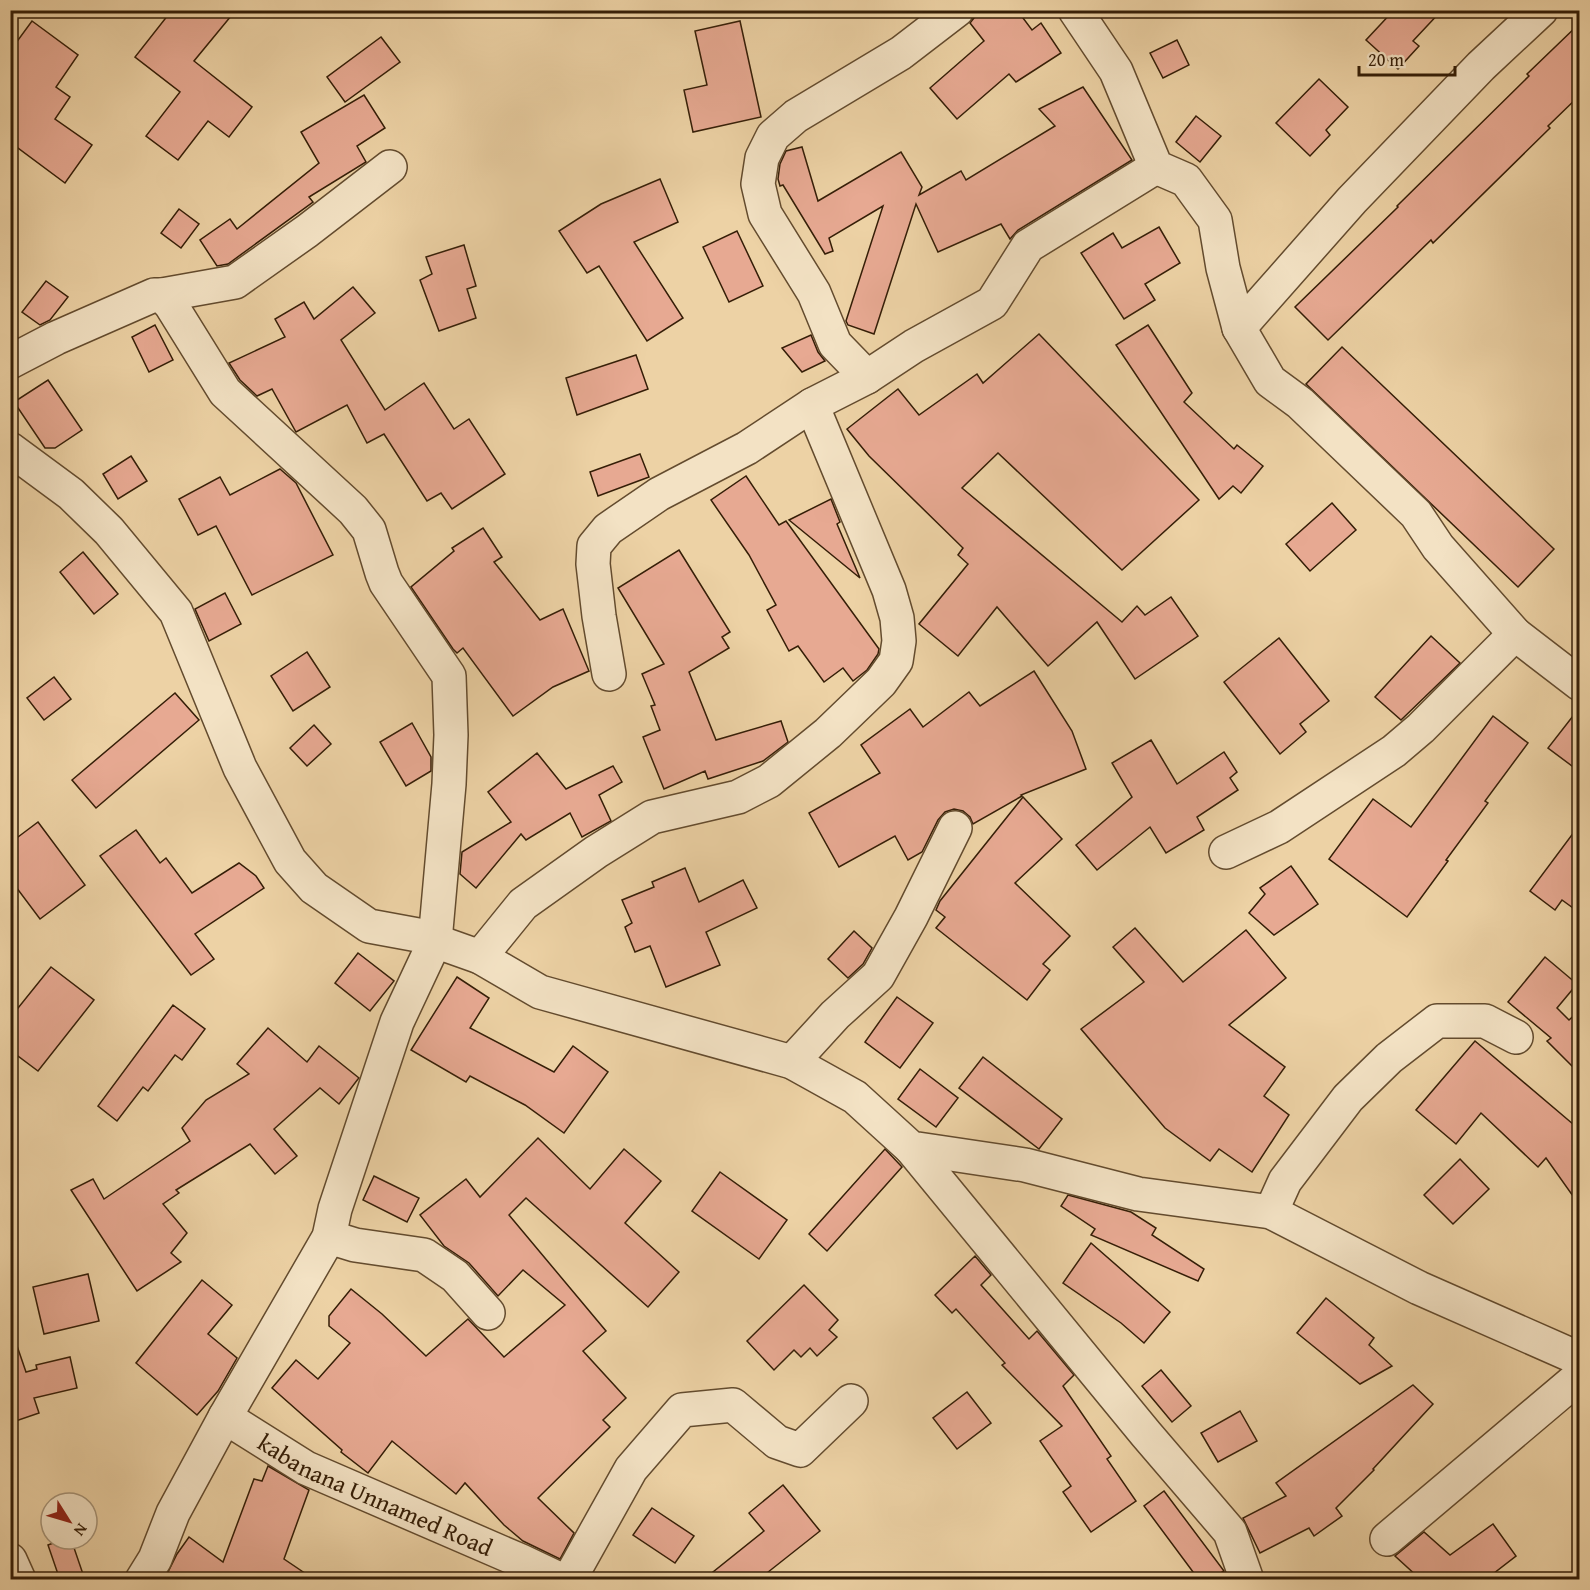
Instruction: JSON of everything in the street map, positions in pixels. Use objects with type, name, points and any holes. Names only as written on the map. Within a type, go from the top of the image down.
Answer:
[{"type":"street","points":[[867,377],[835,344],[814,293],[765,214],[758,184],[762,158],[773,136],[796,116],[901,53],[957,10]]},
{"type":"street","points":[[1075,10],[1116,71],[1156,167],[1186,180],[1215,219],[1223,268],[1239,328],[1270,381],[1300,403],[1416,514],[1438,546],[1515,634],[1580,684]]},
{"type":"street","points":[[1239,328],[1352,200],[1481,66],[1542,10]]},
{"type":"street","points":[[10,362],[56,338],[154,295],[235,282],[307,231],[390,167]]},
{"type":"street","points":[[609,674],[593,564],[594,546],[608,529],[660,494],[747,448],[812,405],[867,377],[914,346],[992,303],[1029,246],[1156,167]]},
{"type":"street","points":[[142,1580],[155,1559],[173,1513],[329,1237],[335,1209],[397,1022],[435,941],[449,784],[451,735],[449,676],[387,583],[369,530],[353,510],[225,392],[171,305],[162,295]]},
{"type":"street","points":[[480,957],[523,904],[596,852],[652,817],[738,797],[769,781],[828,733],[881,682],[896,662],[899,641],[897,618],[889,590],[812,405]]},
{"type":"street","points":[[10,449],[71,494],[109,531],[176,612],[240,768],[290,861],[314,888],[369,926],[418,935],[480,957],[540,992],[792,1062],[855,1096],[912,1148],[1131,1417],[1230,1532],[1247,1580]]},
{"type":"street","points":[[1226,852],[1279,826],[1394,751],[1421,728],[1515,634]]},
{"type":"street","points":[[792,1062],[835,1015],[878,976],[955,828]]},
{"type":"street","points":[[1270,1212],[1285,1181],[1348,1098],[1389,1058],[1437,1021],[1485,1020],[1516,1037]]},
{"type":"street","points":[[912,1148],[1025,1166],[1138,1194],[1270,1212],[1419,1288],[1580,1359]]},
{"type":"street","points":[[329,1237],[355,1245],[424,1255],[455,1276],[488,1313]]},
{"type":"street","points":[[1387,1539],[1580,1376]]},
{"type":"street","points":[[569,1580],[631,1470],[682,1410],[733,1405],[777,1442],[800,1450],[851,1401]]},
{"type":"street","name":"kabanana Unnamed Road","points":[[225,1418],[306,1468],[561,1580]]},
{"type":"street","points":[[10,1560],[19,1580]]},
{"type":"building","points":[[172,10],[236,10],[194,61],[252,107],[229,137],[208,121],[178,160],[146,136],[180,92],[135,57]]},
{"type":"building","points":[[975,10],[1017,10],[1032,30],[1041,23],[1061,53],[1016,82],[1009,74],[957,119],[930,88],[984,41],[970,23],[974,18]]},
{"type":"building","points":[[1394,10],[1442,10],[1413,41],[1419,46],[1398,69],[1366,40]]},
{"type":"building","points":[[32,21],[78,55],[56,87],[70,97],[55,119],[92,145],[65,183],[10,142],[10,51]]},
{"type":"building","points":[[740,21],[761,117],[693,132],[684,90],[707,85],[695,31]]},
{"type":"building","points":[[1580,23],[1580,95],[1548,126],[1550,128],[1433,243],[1431,240],[1328,340],[1295,307],[1398,207],[1529,76],[1527,74]]},
{"type":"building","points":[[381,37],[400,62],[345,102],[327,77]]},
{"type":"building","points":[[1177,40],[1189,65],[1163,78],[1150,53]]},
{"type":"building","points":[[1319,79],[1348,107],[1326,130],[1330,135],[1310,156],[1276,123]]},
{"type":"building","points":[[1083,87],[1132,160],[1018,230],[1010,239],[1001,224],[938,252],[916,204],[874,334],[848,325],[846,321],[883,206],[829,238],[833,251],[825,254],[783,185],[780,186],[778,179],[780,164],[786,151],[802,147],[818,201],[901,152],[922,187],[919,195],[961,171],[966,180],[1055,126],[1039,109]]},
{"type":"building","points":[[364,95],[385,128],[357,146],[366,162],[309,197],[313,202],[228,264],[217,266],[200,240],[230,219],[237,229],[319,163],[301,132]]},
{"type":"building","points":[[1196,116],[1221,136],[1200,162],[1176,142]]},
{"type":"building","points":[[660,179],[678,222],[634,242],[683,318],[647,341],[599,266],[587,273],[559,231],[601,204]]},
{"type":"building","points":[[179,209],[199,224],[181,248],[161,233]]},
{"type":"building","points":[[1159,227],[1180,263],[1145,284],[1155,300],[1124,319],[1081,253],[1113,233],[1122,248]]},
{"type":"building","points":[[737,231],[763,286],[729,302],[703,247]]},
{"type":"building","points":[[464,245],[476,286],[467,289],[476,318],[439,331],[420,280],[432,274],[426,257]]},
{"type":"building","points":[[46,281],[68,297],[50,320],[40,325],[22,312]]},
{"type":"building","points":[[353,287],[375,313],[341,340],[385,410],[424,383],[454,429],[469,419],[505,474],[452,509],[441,493],[427,501],[384,434],[367,443],[347,405],[296,432],[272,389],[257,396],[240,380],[229,363],[285,337],[275,319],[304,302],[314,319]]},
{"type":"building","points":[[155,325],[173,360],[149,372],[132,337]]},
{"type":"building","points":[[1148,325],[1192,393],[1184,402],[1234,449],[1237,445],[1263,466],[1241,493],[1233,486],[1219,499],[1116,345]]},
{"type":"building","points":[[1039,334],[1199,500],[1122,570],[998,453],[962,488],[1122,622],[1137,606],[1145,615],[1171,597],[1198,636],[1135,679],[1097,622],[1048,666],[997,607],[958,656],[919,624],[968,564],[958,555],[963,548],[869,456],[847,429],[898,389],[919,415],[977,374],[983,383]]},
{"type":"building","points":[[811,335],[818,352],[825,361],[802,372],[782,348]]},
{"type":"building","points":[[1342,347],[1554,549],[1518,587],[1306,384]]},
{"type":"building","points":[[636,355],[648,389],[577,415],[566,378]]},
{"type":"building","points":[[48,380],[82,430],[55,448],[45,448],[14,402]]},
{"type":"building","points":[[640,454],[649,477],[598,496],[590,472]]},
{"type":"building","points":[[131,456],[147,481],[118,499],[103,474]]},
{"type":"building","points":[[280,469],[296,483],[333,555],[252,595],[216,526],[198,535],[179,499],[220,477],[230,495]]},
{"type":"building","points":[[746,476],[779,525],[786,521],[879,649],[867,670],[853,681],[843,668],[824,682],[798,646],[789,651],[767,610],[776,605],[749,555],[711,500]]},
{"type":"building","points":[[831,499],[840,522],[837,524],[860,578],[789,520]]},
{"type":"building","points":[[1332,503],[1356,530],[1310,571],[1286,544]]},
{"type":"building","points":[[483,528],[502,557],[494,562],[540,620],[563,609],[589,671],[553,687],[513,716],[463,648],[457,653],[453,649],[411,587],[454,551],[452,548]]},
{"type":"building","points":[[679,550],[730,632],[722,637],[729,648],[689,672],[716,740],[781,721],[788,742],[763,761],[708,779],[705,771],[664,789],[643,737],[660,730],[651,706],[655,705],[642,674],[664,664],[618,588]]},
{"type":"building","points":[[83,552],[118,594],[94,614],[60,572]]},
{"type":"building","points":[[225,593],[241,624],[209,641],[195,609]]},
{"type":"building","points":[[1431,636],[1460,663],[1401,720],[1375,697]]},
{"type":"building","points":[[1279,638],[1329,701],[1300,724],[1306,732],[1280,754],[1224,682]]},
{"type":"building","points":[[307,652],[330,687],[293,711],[271,676]]},
{"type":"building","points":[[1034,671],[1072,731],[1086,769],[1021,795],[973,824],[970,817],[963,811],[954,809],[945,812],[938,820],[922,852],[908,860],[895,836],[839,867],[809,813],[880,773],[861,745],[910,709],[923,727],[969,692],[980,706]]},
{"type":"building","points":[[54,677],[71,699],[44,720],[27,698]]},
{"type":"building","points":[[175,693],[199,720],[96,808],[72,780]]},
{"type":"building","points":[[1580,707],[1580,772],[1548,748]]},
{"type":"building","points":[[1493,716],[1528,743],[1485,801],[1488,803],[1407,917],[1329,859],[1373,799],[1411,827]]},
{"type":"building","points":[[412,723],[431,757],[431,771],[406,786],[380,742]]},
{"type":"building","points":[[314,725],[331,744],[307,766],[290,748]]},
{"type":"building","points":[[1151,740],[1177,784],[1224,752],[1237,772],[1230,778],[1238,790],[1197,817],[1204,830],[1166,853],[1150,827],[1097,870],[1076,845],[1132,797],[1112,763]]},
{"type":"building","points":[[537,753],[566,789],[613,766],[622,782],[599,795],[611,821],[582,837],[570,813],[526,840],[521,834],[476,888],[460,874],[462,852],[511,822],[488,792]]},
{"type":"building","points":[[1023,797],[1062,839],[1015,883],[1070,936],[1043,964],[1050,970],[1027,1000],[936,928],[945,917],[936,910],[940,901]]},
{"type":"building","points":[[38,822],[85,885],[40,919],[10,879],[10,843]]},
{"type":"building","points":[[1580,824],[1580,913],[1562,900],[1555,910],[1530,891]]},
{"type":"building","points":[[136,830],[160,863],[166,858],[192,893],[239,863],[256,876],[264,888],[195,934],[214,959],[191,975],[100,856]]},
{"type":"building","points":[[1291,866],[1318,904],[1274,935],[1249,913],[1265,894],[1260,888]]},
{"type":"building","points":[[685,868],[699,902],[743,880],[757,908],[706,932],[720,965],[666,987],[650,946],[635,952],[625,927],[632,923],[622,900],[654,887],[652,882]]},
{"type":"building","points":[[1135,928],[1183,982],[1246,930],[1286,978],[1229,1025],[1285,1067],[1264,1096],[1289,1115],[1252,1172],[1219,1149],[1210,1161],[1165,1128],[1081,1029],[1144,982],[1113,947]]},
{"type":"building","points":[[854,931],[872,948],[863,964],[848,978],[828,959]]},
{"type":"building","points":[[358,953],[394,981],[370,1011],[335,983]]},
{"type":"building","points":[[1545,957],[1577,984],[1557,1008],[1569,1020],[1580,1010],[1580,1074],[1547,1041],[1551,1038],[1508,1002]]},
{"type":"building","points":[[51,967],[94,1000],[38,1071],[10,1050],[10,1018]]},
{"type":"building","points":[[457,977],[489,998],[470,1028],[554,1072],[573,1046],[608,1072],[564,1133],[525,1105],[470,1076],[466,1082],[411,1050]]},
{"type":"building","points":[[897,997],[933,1023],[900,1068],[865,1042]]},
{"type":"building","points":[[173,1005],[205,1029],[182,1060],[175,1055],[148,1091],[143,1087],[117,1121],[98,1106]]},
{"type":"building","points":[[268,1028],[307,1062],[319,1046],[359,1078],[339,1104],[320,1088],[274,1129],[297,1156],[275,1174],[250,1144],[176,1190],[179,1193],[163,1204],[187,1233],[171,1253],[181,1262],[137,1291],[71,1190],[93,1179],[104,1199],[190,1141],[182,1128],[206,1100],[249,1074],[237,1064]]},
{"type":"building","points":[[1475,1041],[1580,1130],[1580,1206],[1546,1158],[1538,1167],[1481,1113],[1456,1144],[1416,1110]]},
{"type":"building","points":[[983,1057],[1062,1119],[1039,1149],[959,1088]]},
{"type":"building","points":[[920,1069],[958,1098],[936,1127],[898,1099]]},
{"type":"building","points":[[538,1138],[590,1189],[624,1149],[661,1181],[625,1223],[679,1272],[648,1307],[526,1198],[509,1215],[606,1331],[583,1351],[626,1398],[603,1420],[610,1427],[538,1498],[574,1533],[560,1559],[523,1541],[504,1525],[465,1483],[456,1494],[392,1441],[368,1473],[341,1452],[342,1450],[272,1388],[296,1360],[318,1379],[350,1343],[329,1326],[329,1316],[351,1289],[382,1314],[426,1356],[468,1319],[504,1357],[565,1305],[523,1270],[498,1296],[469,1263],[444,1246],[420,1215],[466,1179],[480,1197]]},
{"type":"building","points":[[885,1149],[902,1167],[827,1251],[809,1234]]},
{"type":"building","points":[[1460,1159],[1489,1189],[1453,1224],[1424,1195]]},
{"type":"building","points":[[720,1172],[787,1220],[759,1259],[692,1211]]},
{"type":"building","points":[[374,1176],[419,1198],[407,1222],[363,1200]]},
{"type":"building","points":[[1068,1195],[1131,1212],[1156,1228],[1152,1235],[1204,1269],[1198,1281],[1091,1235],[1095,1229],[1061,1206]]},
{"type":"building","points":[[1091,1243],[1170,1312],[1144,1343],[1121,1323],[1063,1283]]},
{"type":"building","points":[[975,1256],[991,1275],[981,1285],[1029,1339],[1037,1331],[1074,1375],[1063,1386],[1111,1456],[1107,1459],[1136,1501],[1091,1532],[1063,1492],[1071,1486],[1040,1441],[1062,1426],[1002,1365],[1005,1363],[956,1309],[952,1313],[935,1295]]},
{"type":"building","points":[[88,1274],[99,1321],[44,1334],[33,1287]]},
{"type":"building","points":[[202,1280],[232,1305],[208,1334],[237,1358],[218,1391],[197,1415],[136,1363]]},
{"type":"building","points":[[804,1285],[838,1320],[829,1330],[837,1337],[817,1356],[810,1348],[801,1357],[794,1350],[774,1370],[747,1341]]},
{"type":"building","points":[[1326,1298],[1374,1338],[1369,1345],[1392,1366],[1360,1384],[1297,1333]]},
{"type":"building","points":[[15,1340],[26,1372],[37,1369],[36,1365],[70,1357],[77,1388],[34,1398],[39,1413],[10,1423],[10,1341]]},
{"type":"building","points":[[1161,1370],[1191,1406],[1172,1422],[1142,1386]]},
{"type":"building","points":[[1413,1385],[1433,1404],[1374,1470],[1336,1508],[1342,1516],[1314,1536],[1309,1528],[1260,1553],[1243,1518],[1286,1496],[1276,1483]]},
{"type":"building","points":[[967,1392],[991,1423],[957,1449],[933,1418]]},
{"type":"building","points":[[1240,1411],[1257,1441],[1218,1462],[1201,1433]]},
{"type":"building","points":[[268,1466],[309,1490],[284,1559],[315,1580],[164,1580],[177,1554],[189,1537],[223,1562],[254,1479],[262,1481]]},
{"type":"building","points":[[783,1485],[820,1531],[758,1580],[703,1580],[764,1531],[749,1513]]},
{"type":"building","points":[[1164,1491],[1224,1571],[1208,1580],[1199,1580],[1144,1506]]},
{"type":"building","points":[[652,1508],[694,1536],[675,1563],[633,1535]]},
{"type":"building","points":[[1493,1524],[1516,1556],[1485,1580],[1417,1580],[1419,1578],[1395,1556],[1424,1532],[1450,1555]]},
{"type":"building","points":[[50,1551],[75,1551],[85,1580],[60,1580]]}]
